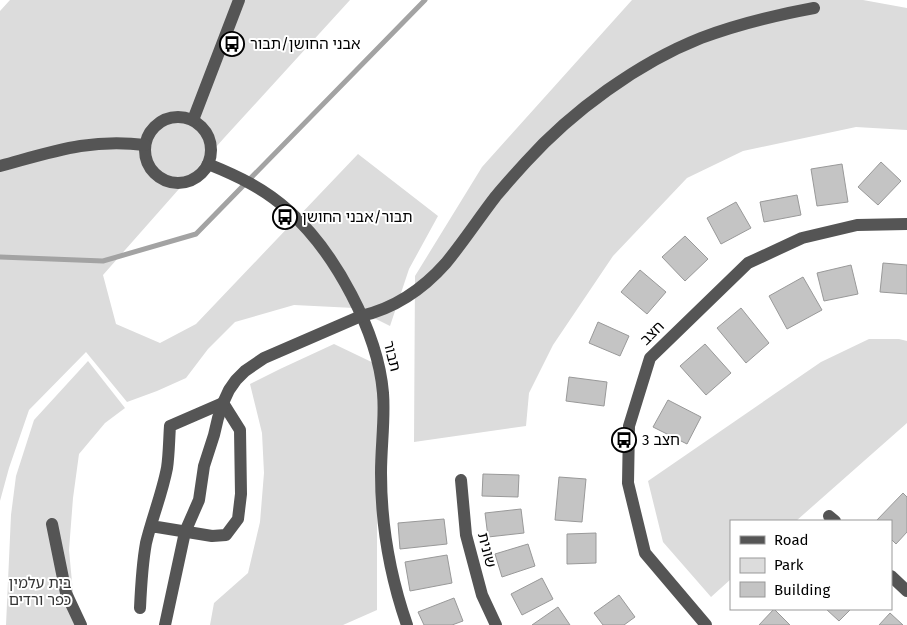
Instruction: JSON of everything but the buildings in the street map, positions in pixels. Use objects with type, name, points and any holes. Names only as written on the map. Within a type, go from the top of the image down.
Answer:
[{"type":"street","points":[[193,120],[239,0]]},
{"type":"street","points":[[165,625],[185,532],[199,500],[204,466],[223,403],[236,380],[254,364],[274,353],[361,316],[375,313],[411,295],[430,280],[446,263],[496,196],[528,160],[560,128],[628,76],[663,56],[700,39],[776,15],[814,8]]},
{"type":"street","points":[[177,116],[193,120],[204,130],[209,139],[211,154],[208,164],[202,173],[189,181],[179,183],[168,181],[159,176],[149,165],[145,156],[146,140],[154,126],[162,120],[177,116]]},
{"type":"street","points":[[0,166],[84,145],[118,143],[145,145]]},
{"type":"street","name":"תבור","points":[[208,164],[256,186],[274,198],[301,222],[322,247],[349,291],[372,341],[380,376],[383,405],[381,473],[383,518],[389,562],[407,625]]},
{"type":"street","name":"חצב","points":[[706,625],[645,552],[628,483],[629,426],[650,358],[748,263],[802,238],[857,225],[907,224]]},
{"type":"street","points":[[140,608],[142,565],[167,467],[170,426],[223,403]]},
{"type":"street","points":[[151,526],[212,536],[226,535],[238,518],[241,494],[240,430],[223,403]]},
{"type":"street","name":"שונית","points":[[461,480],[466,535],[482,595],[496,625]]},
{"type":"street","points":[[52,524],[66,593],[80,625]]},
{"type":"street","points":[[892,577],[907,592]]},
{"type":"green space","points":[[10,0],[350,0],[224,138],[103,275],[116,324],[160,343],[196,324],[358,154],[438,216],[409,269],[390,326],[354,308],[294,305],[235,322],[208,349],[186,378],[127,402],[86,352],[29,410],[0,501],[0,11]]},
{"type":"green space","points":[[632,0],[863,0],[907,8],[907,130],[856,127],[743,151],[687,178],[613,256],[553,345],[529,393],[526,426],[414,442],[415,276],[482,167]]},
{"type":"green space","points":[[869,339],[899,339],[907,341],[907,423],[797,520],[730,520],[730,580],[711,597],[663,542],[648,481],[821,362]]},
{"type":"green space","points":[[334,344],[382,367],[377,402],[377,610],[343,625],[210,625],[214,603],[248,573],[260,522],[264,473],[262,433],[250,384]]},
{"type":"green space","name":"בית עלמין כפר ורדים","points":[[88,361],[125,408],[105,423],[79,454],[69,550],[76,625],[6,625],[11,515],[16,476],[34,420]]},
{"type":"waterway","points":[[0,257],[103,261],[196,234],[425,0]]},
{"type":"place","name":"אבני החושן/תבור","points":[[232,44]]},
{"type":"place","name":"תבור/אבני החושן","points":[[285,217]]},
{"type":"place","name":"חצב 3","points":[[624,440]]}]
